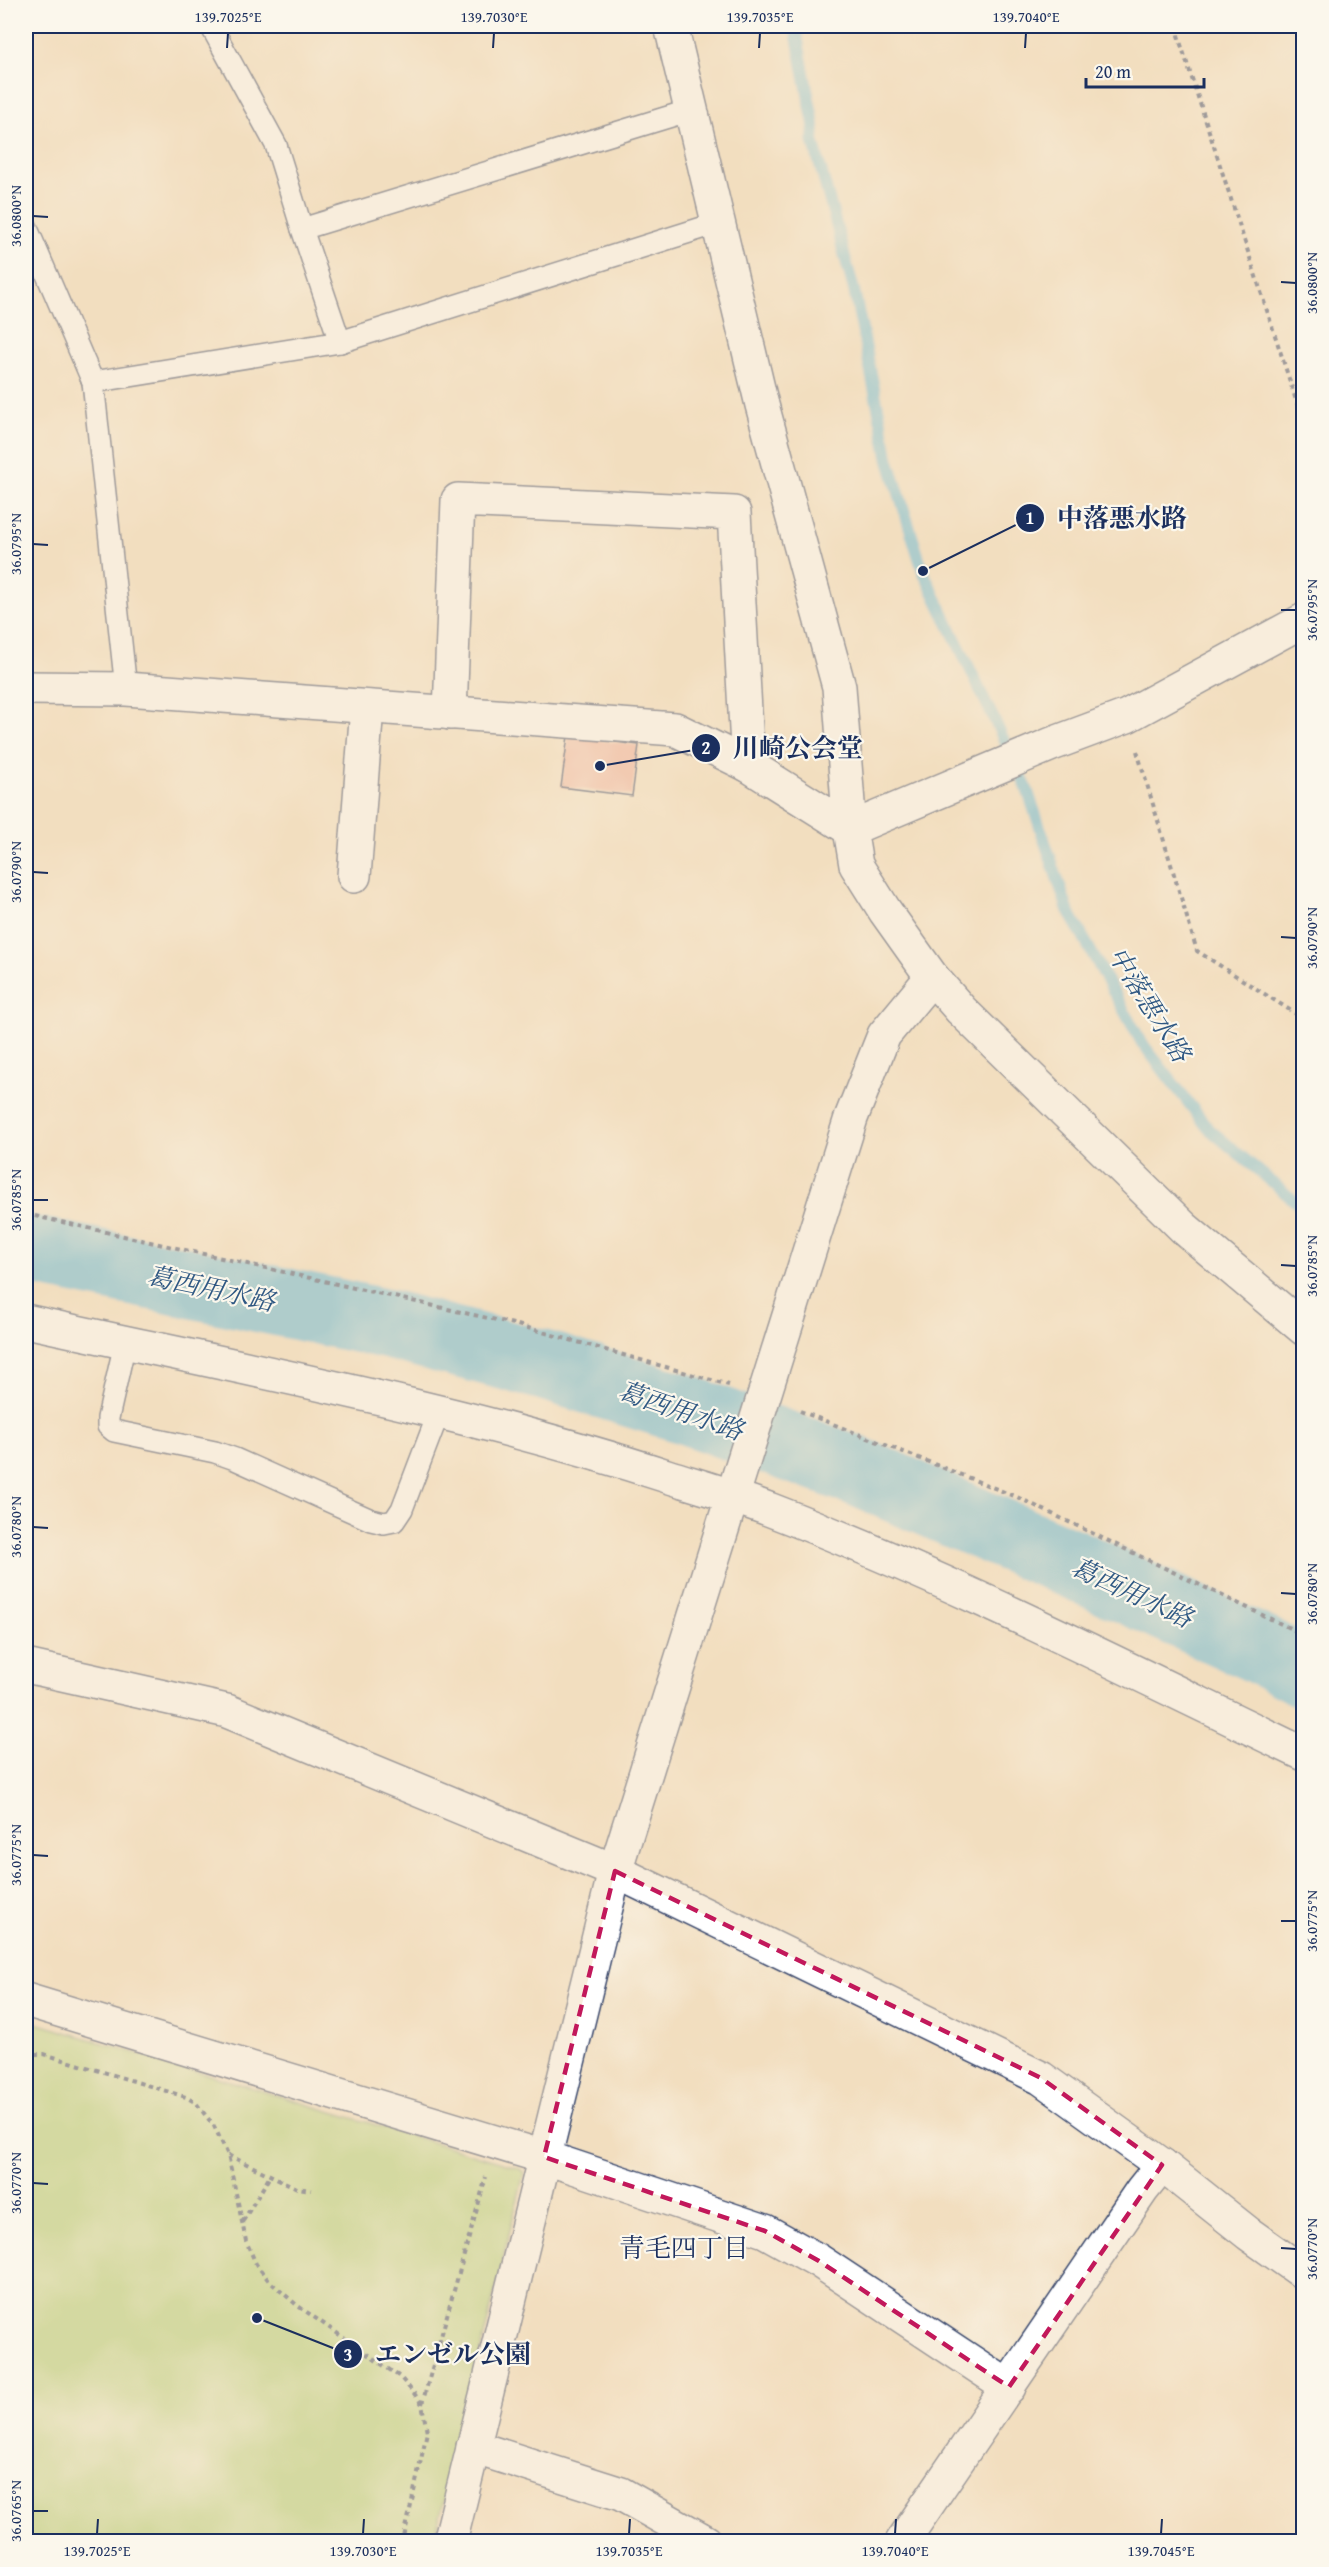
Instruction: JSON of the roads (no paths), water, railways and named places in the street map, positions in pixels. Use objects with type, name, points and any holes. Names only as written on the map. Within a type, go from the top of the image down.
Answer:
[{"type":"street","points":[[671,26],[762,405],[839,687],[850,829],[856,865],[885,911],[932,977],[961,1010],[1184,1228],[1304,1329]]},
{"type":"street","points":[[450,713],[458,500],[734,513],[748,765]]},
{"type":"street","points":[[850,829],[1052,744],[1127,716],[1304,620]]},
{"type":"street","points":[[26,688],[126,689],[675,729],[748,765],[850,829]]},
{"type":"street","points":[[354,876],[367,707]]},
{"type":"street","points":[[450,2541],[615,1871],[851,1118],[884,1035],[932,977]]},
{"type":"street","points":[[26,1321],[439,1412],[599,1454],[733,1497],[958,1588],[1304,1754]]},
{"type":"street","points":[[26,1666],[227,1711],[615,1871],[1041,2078],[1162,2165],[1249,2234],[1304,2273]]},
{"type":"street","points":[[26,2000],[544,2157],[765,2231],[819,2261],[1009,2387]]},
{"type":"street","points":[[902,2541],[1142,2190],[1162,2165]]},
{"type":"street","points":[[473,2447],[621,2494],[706,2541]]},
{"type":"lane","points":[[211,26],[276,145],[340,342]]},
{"type":"lane","points":[[302,229],[690,110]]},
{"type":"lane","points":[[93,382],[340,342],[718,224]]},
{"type":"lane","points":[[26,226],[93,382],[126,689]]},
{"type":"lane","points":[[125,1343],[108,1418],[108,1426],[114,1431],[215,1452],[371,1520],[384,1523],[394,1521],[402,1509],[439,1412]]},
{"type":"waterway","name":"中落悪水路","points":[[795,26],[814,125],[813,140],[854,290],[889,461],[923,571],[1026,786],[1068,910],[1142,1043],[1208,1128],[1304,1209]]},
{"type":"waterway","name":"葛西用水路","points":[[26,1249],[387,1324],[546,1366],[685,1409],[859,1472],[1075,1565],[1304,1672]]},
{"type":"place","name":"中落悪水路","points":[[923,571]]},
{"type":"place","name":"川崎公会堂","points":[[600,766]]},
{"type":"place","name":"エンゼル公園","points":[[257,2318]]},
{"type":"district","name":"青毛四丁目","points":[[684,2247]]}]
